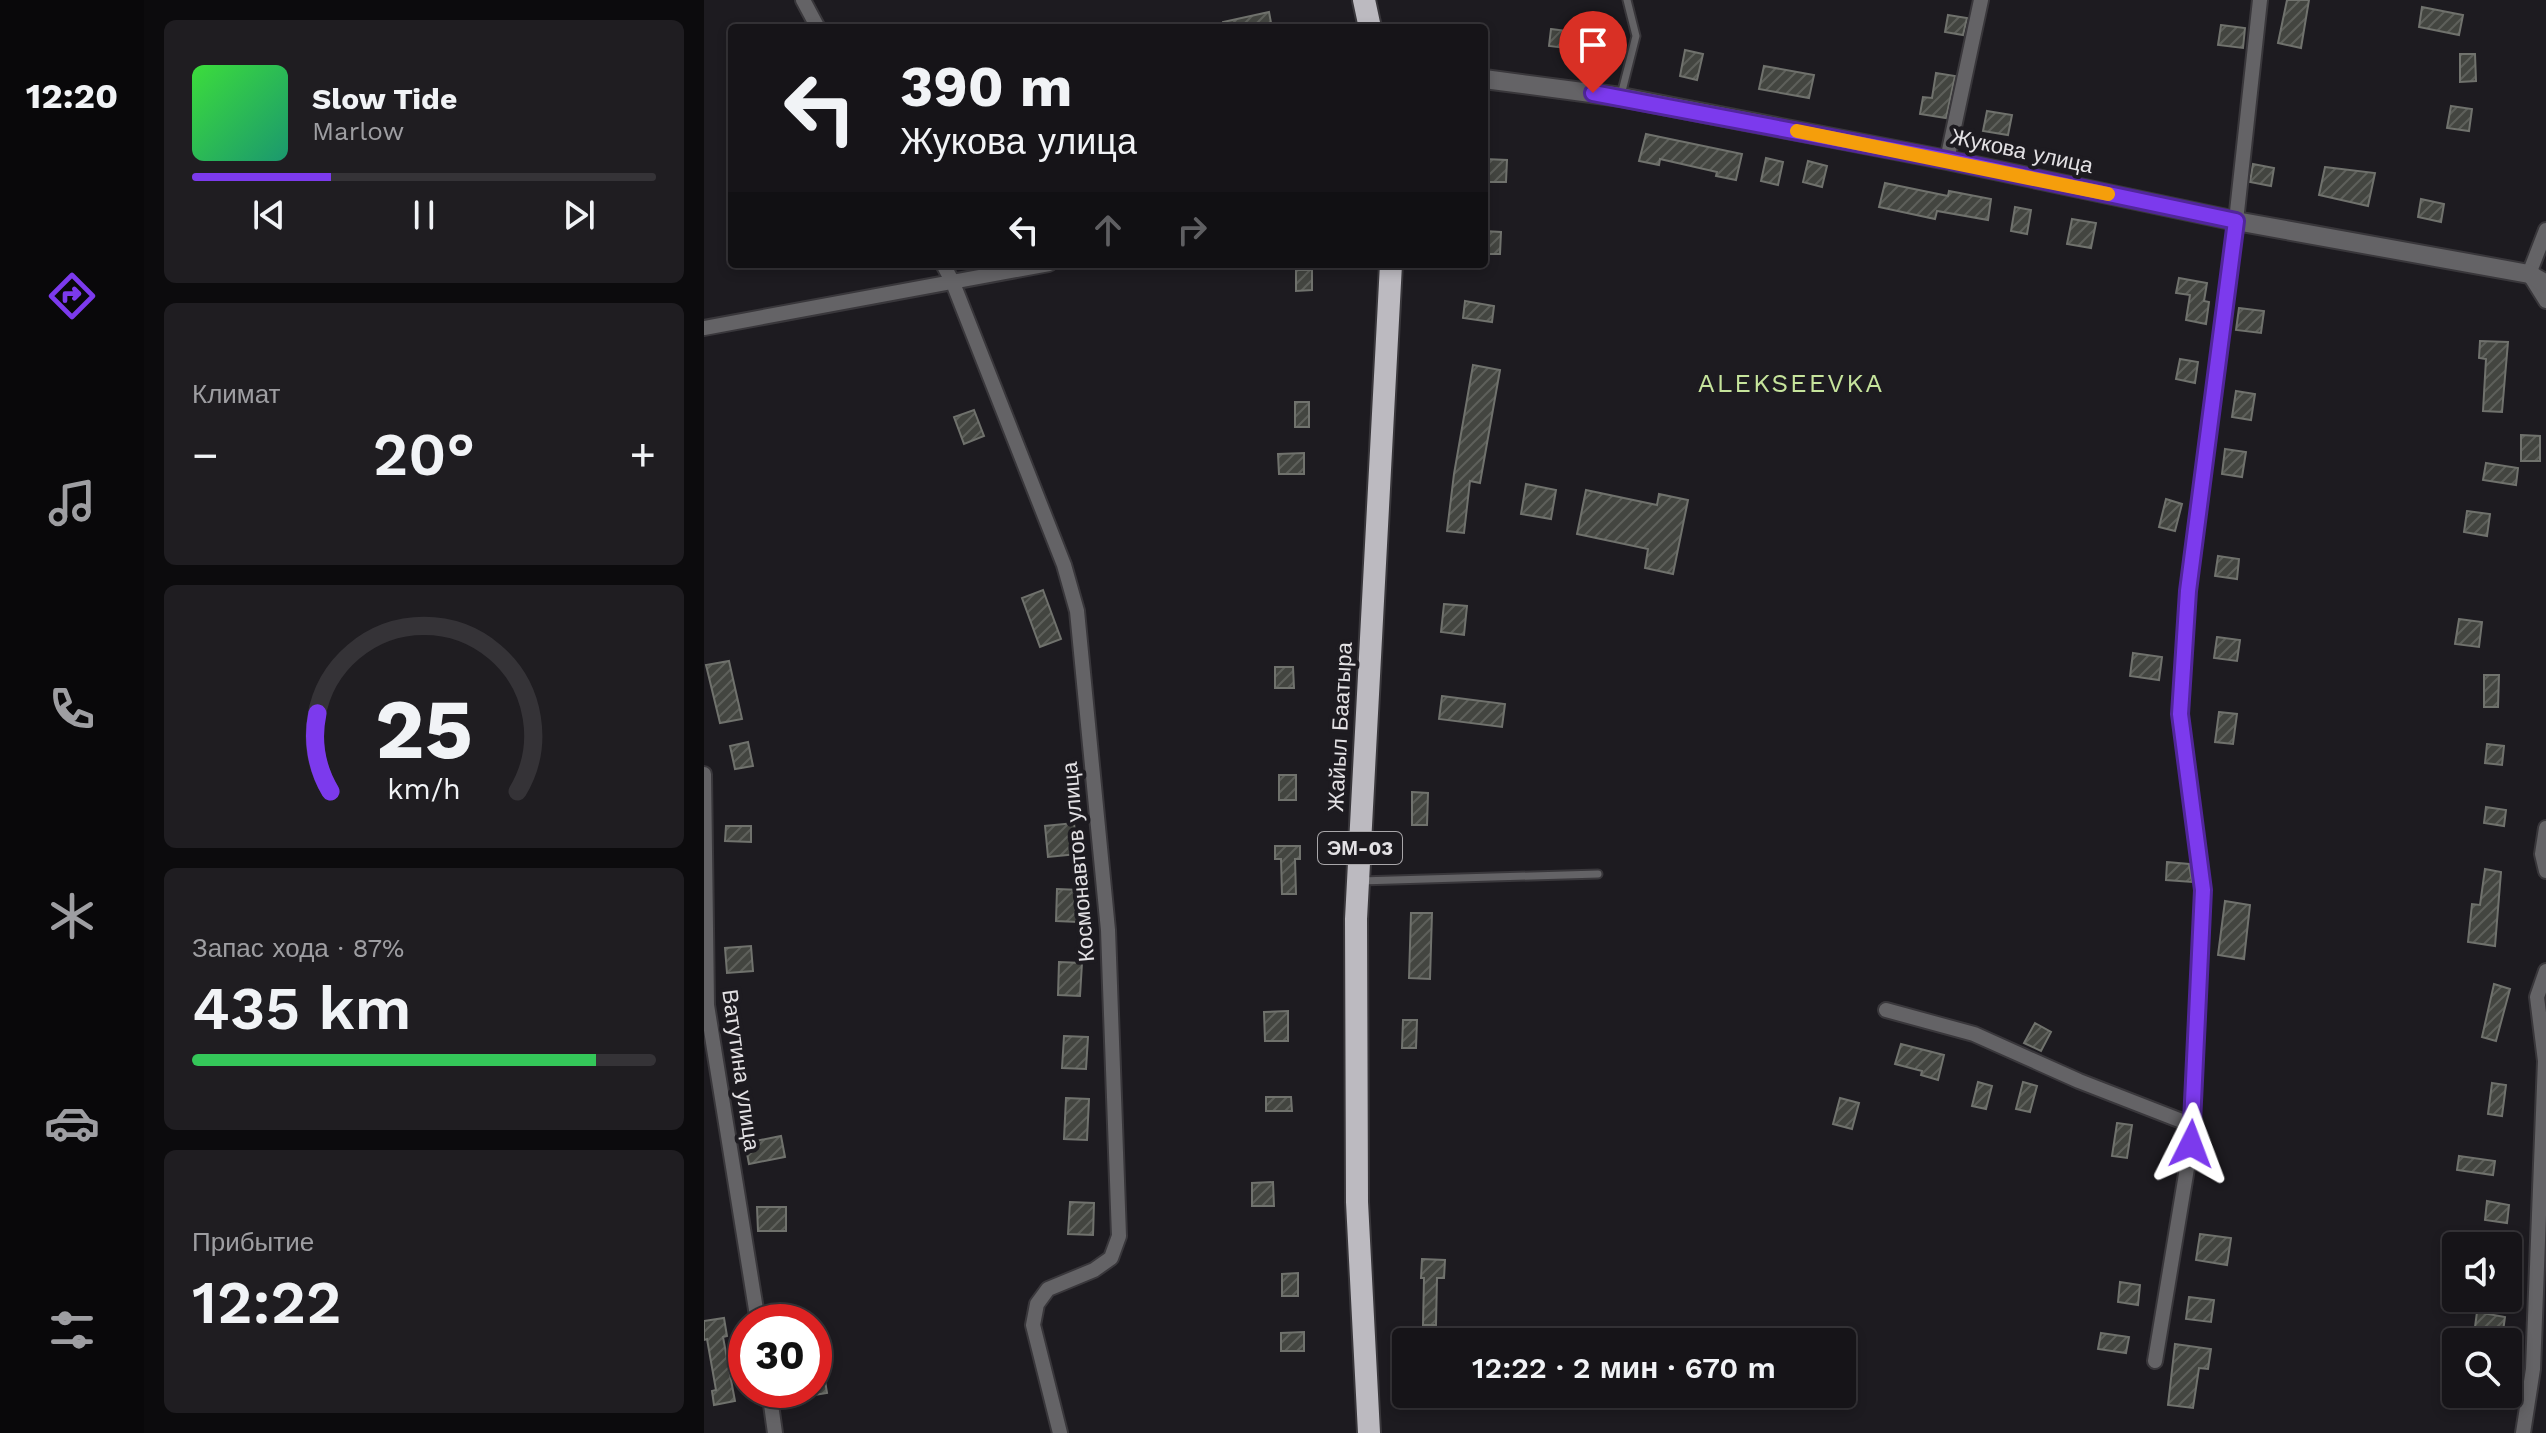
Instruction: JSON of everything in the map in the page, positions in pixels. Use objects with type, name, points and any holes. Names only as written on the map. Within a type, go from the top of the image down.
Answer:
[{"type":"highway","points":[[1364,0],[1369,24]]},
{"type":"highway","name":"Жайыл Баатыра","points":[[1369,1433],[1357,1202],[1358,882],[1391,268]]},
{"type":"street","points":[[803,0],[816,24]]},
{"type":"street","points":[[1947,160],[1981,0]]},
{"type":"street","points":[[2155,1361],[2192,1125],[2203,890],[2180,714],[2188,591],[2236,221],[2260,0]]},
{"type":"street","name":"Жукова улица","points":[[1488,80],[1621,97],[1947,160],[2236,221],[2529,274],[2546,284]]},
{"type":"street","points":[[2546,230],[2529,274],[2546,301]]},
{"type":"street","name":"Космонавтов улица","points":[[945,268],[1064,565],[1077,611],[1107,915],[1119,1236],[1111,1258],[1094,1270],[1048,1289],[1037,1304],[1033,1325],[1060,1433]]},
{"type":"street","points":[[704,328],[1029,268]]},
{"type":"street","name":"Ватутина улица","points":[[704,774],[707,1005],[755,1304]]},
{"type":"street","points":[[2546,828],[2542,854],[2546,871]]},
{"type":"street","points":[[2523,1433],[2533,1369],[2545,1061],[2537,997],[2546,971]]},
{"type":"street","points":[[1886,1010],[1974,1034],[2079,1081],[2192,1125]]},
{"type":"street","points":[[772,1408],[775,1433]]},
{"type":"lane","points":[[1621,97],[1636,36],[1627,0]]},
{"type":"lane","points":[[1358,882],[1598,874]]},
{"type":"building","points":[[2287,0],[2309,0],[2301,48],[2278,43]]},
{"type":"building","points":[[2422,7],[2463,15],[2459,35],[2419,27]]},
{"type":"building","points":[[1269,12],[1271,24],[1223,24]]},
{"type":"building","points":[[1948,15],[1967,18],[1963,35],[1945,32]]},
{"type":"building","points":[[2221,25],[2245,28],[2243,48],[2218,45]]},
{"type":"building","points":[[1551,29],[1592,34],[1590,51],[1549,46]]},
{"type":"building","points":[[1685,50],[1703,54],[1697,80],[1680,76]]},
{"type":"building","points":[[2460,54],[2475,54],[2476,81],[2460,82]]},
{"type":"building","points":[[1764,66],[1814,75],[1809,98],[1759,89]]},
{"type":"building","points":[[1936,73],[1955,76],[1946,118],[1920,114],[1923,97],[1932,98]]},
{"type":"building","points":[[2451,106],[2472,109],[2469,131],[2447,128]]},
{"type":"building","points":[[1987,111],[2012,115],[2008,135],[1983,131]]},
{"type":"building","points":[[1646,134],[1742,154],[1736,180],[1716,176],[1717,172],[1660,159],[1659,165],[1639,161]]},
{"type":"building","points":[[1766,158],[1783,162],[1778,185],[1761,181]]},
{"type":"building","points":[[1488,159],[1507,160],[1506,182],[1488,182]]},
{"type":"building","points":[[1808,161],[1827,166],[1822,187],[1803,182]]},
{"type":"building","points":[[2253,164],[2274,168],[2271,186],[2250,182]]},
{"type":"building","points":[[2325,167],[2375,173],[2368,206],[2319,195]]},
{"type":"building","points":[[1885,183],[1948,196],[1949,191],[1991,199],[1988,220],[1937,211],[1935,219],[1879,207]]},
{"type":"building","points":[[2421,199],[2444,204],[2441,222],[2418,217]]},
{"type":"building","points":[[2015,207],[2031,210],[2027,234],[2011,231]]},
{"type":"building","points":[[2072,219],[2096,223],[2091,248],[2067,244]]},
{"type":"building","points":[[1488,231],[1501,232],[1500,254],[1488,254]]},
{"type":"building","points":[[1296,270],[1312,270],[1312,290],[1296,291]]},
{"type":"building","points":[[2179,278],[2207,283],[2204,301],[2209,302],[2206,324],[2186,320],[2190,295],[2176,293]]},
{"type":"building","points":[[1465,301],[1494,306],[1492,322],[1463,318]]},
{"type":"building","points":[[2239,308],[2264,311],[2261,333],[2236,330]]},
{"type":"building","points":[[2480,341],[2508,342],[2502,412],[2483,411],[2486,359],[2479,358]]},
{"type":"building","points":[[2180,359],[2198,362],[2195,383],[2176,379]]},
{"type":"building","points":[[1473,365],[1500,370],[1480,483],[1470,481],[1464,533],[1447,531]]},
{"type":"building","points":[[2236,391],[2255,394],[2251,420],[2232,417]]},
{"type":"building","points":[[1295,402],[1309,402],[1309,427],[1295,427]]},
{"type":"building","points":[[974,410],[984,436],[964,444],[954,417]]},
{"type":"building","points":[[2521,435],[2540,436],[2540,461],[2521,461]]},
{"type":"building","points":[[2225,449],[2246,452],[2242,477],[2222,474]]},
{"type":"building","points":[[1304,453],[1304,474],[1279,474],[1278,454]]},
{"type":"building","points":[[2486,463],[2518,468],[2516,485],[2483,480]]},
{"type":"building","points":[[1526,484],[1556,490],[1551,519],[1521,514]]},
{"type":"building","points":[[1586,490],[1657,505],[1659,494],[1688,500],[1673,574],[1645,568],[1648,549],[1577,534]]},
{"type":"building","points":[[2166,499],[2182,504],[2175,531],[2159,527]]},
{"type":"building","points":[[2467,511],[2490,514],[2487,536],[2464,532]]},
{"type":"building","points":[[2218,556],[2239,559],[2237,579],[2215,576]]},
{"type":"building","points":[[1043,590],[1061,639],[1040,647],[1022,598]]},
{"type":"building","points":[[1444,604],[1467,606],[1464,635],[1441,632]]},
{"type":"building","points":[[2459,619],[2482,622],[2479,647],[2455,644]]},
{"type":"building","points":[[2217,637],[2240,640],[2237,661],[2214,658]]},
{"type":"building","points":[[2133,653],[2162,657],[2159,680],[2130,676]]},
{"type":"building","points":[[729,661],[742,719],[720,723],[706,665]]},
{"type":"building","points":[[1275,667],[1293,667],[1294,688],[1275,688]]},
{"type":"building","points":[[2484,675],[2499,675],[2498,707],[2484,707]]},
{"type":"building","points":[[1442,696],[1505,704],[1502,727],[1439,719]]},
{"type":"building","points":[[2219,712],[2237,714],[2233,744],[2215,742]]},
{"type":"building","points":[[748,742],[753,766],[735,769],[730,746]]},
{"type":"building","points":[[2487,744],[2504,746],[2502,765],[2485,763]]},
{"type":"building","points":[[1279,775],[1296,775],[1296,800],[1279,800]]},
{"type":"building","points":[[1412,792],[1428,793],[1427,825],[1412,825]]},
{"type":"building","points":[[2486,807],[2506,810],[2504,826],[2484,823]]},
{"type":"building","points":[[1074,823],[1077,854],[1048,857],[1045,826]]},
{"type":"building","points":[[726,826],[751,826],[751,842],[725,841]]},
{"type":"building","points":[[1275,846],[1300,846],[1300,859],[1295,859],[1296,894],[1282,894],[1281,859],[1275,859]]},
{"type":"building","points":[[2167,862],[2189,864],[2192,882],[2166,880]]},
{"type":"building","points":[[2485,869],[2501,872],[2495,946],[2468,942],[2472,904],[2480,905]]},
{"type":"building","points":[[1057,889],[1080,890],[1078,922],[1056,921]]},
{"type":"building","points":[[2225,901],[2250,905],[2244,959],[2218,955]]},
{"type":"building","points":[[1411,913],[1432,913],[1430,979],[1409,978]]},
{"type":"building","points":[[751,946],[753,971],[727,973],[725,948]]},
{"type":"building","points":[[1059,962],[1082,963],[1080,996],[1058,995]]},
{"type":"building","points":[[2494,984],[2510,989],[2496,1041],[2482,1037]]},
{"type":"building","points":[[1288,1011],[1288,1041],[1265,1041],[1264,1012]]},
{"type":"building","points":[[1403,1020],[1417,1020],[1416,1048],[1402,1048]]},
{"type":"building","points":[[2035,1023],[2051,1032],[2041,1051],[2024,1043]]},
{"type":"building","points":[[1064,1036],[1088,1037],[1086,1069],[1062,1068]]},
{"type":"building","points":[[1901,1044],[1944,1055],[1938,1080],[1921,1075],[1922,1071],[1895,1064]]},
{"type":"building","points":[[1978,1082],[1992,1086],[1986,1109],[1972,1106]]},
{"type":"building","points":[[2023,1082],[2037,1086],[2030,1112],[2016,1109]]},
{"type":"building","points":[[2492,1083],[2506,1085],[2502,1116],[2488,1114]]},
{"type":"building","points":[[1266,1097],[1291,1097],[1292,1111],[1266,1111]]},
{"type":"building","points":[[1066,1098],[1089,1099],[1087,1140],[1064,1139]]},
{"type":"building","points":[[1840,1098],[1859,1103],[1852,1129],[1833,1124]]},
{"type":"building","points":[[2117,1123],[2132,1125],[2127,1158],[2112,1156]]},
{"type":"building","points":[[781,1136],[785,1157],[749,1164],[745,1143]]},
{"type":"building","points":[[2459,1156],[2495,1161],[2493,1175],[2457,1170]]},
{"type":"building","points":[[1273,1182],[1274,1206],[1252,1206],[1252,1183]]},
{"type":"building","points":[[2487,1201],[2509,1205],[2507,1223],[2485,1220]]},
{"type":"building","points":[[1070,1202],[1094,1203],[1093,1235],[1068,1234]]},
{"type":"building","points":[[757,1207],[786,1207],[786,1231],[758,1231]]},
{"type":"building","points":[[2200,1234],[2231,1238],[2227,1265],[2196,1260]]},
{"type":"building","points":[[1422,1259],[1445,1260],[1444,1278],[1437,1278],[1436,1325],[1423,1325]]},
{"type":"building","points":[[1298,1273],[1298,1296],[1282,1296],[1282,1274]]},
{"type":"building","points":[[2120,1282],[2140,1285],[2138,1305],[2118,1302]]},
{"type":"building","points":[[2189,1297],[2214,1300],[2211,1322],[2186,1319]]},
{"type":"building","points":[[2477,1312],[2505,1317],[2503,1328],[2475,1327]]},
{"type":"building","points":[[724,1318],[728,1402],[714,1405],[712,1391],[716,1390],[707,1339],[704,1340],[704,1321]]},
{"type":"building","points":[[1304,1332],[1304,1351],[1281,1351],[1281,1333]]},
{"type":"building","points":[[2101,1333],[2129,1337],[2126,1353],[2098,1349]]},
{"type":"building","points":[[2175,1344],[2211,1349],[2208,1369],[2199,1368],[2193,1408],[2168,1405]]},
{"type":"slow traffic","points":[[1797,131],[2108,194]]},
{"type":"district","name":"ALEKSEEVKA","points":[[1791,383]]},
{"type":"route","points":[[1593,93],[1947,160],[2236,221],[2188,591],[2180,714],[2203,890],[2191,1144]]}]
